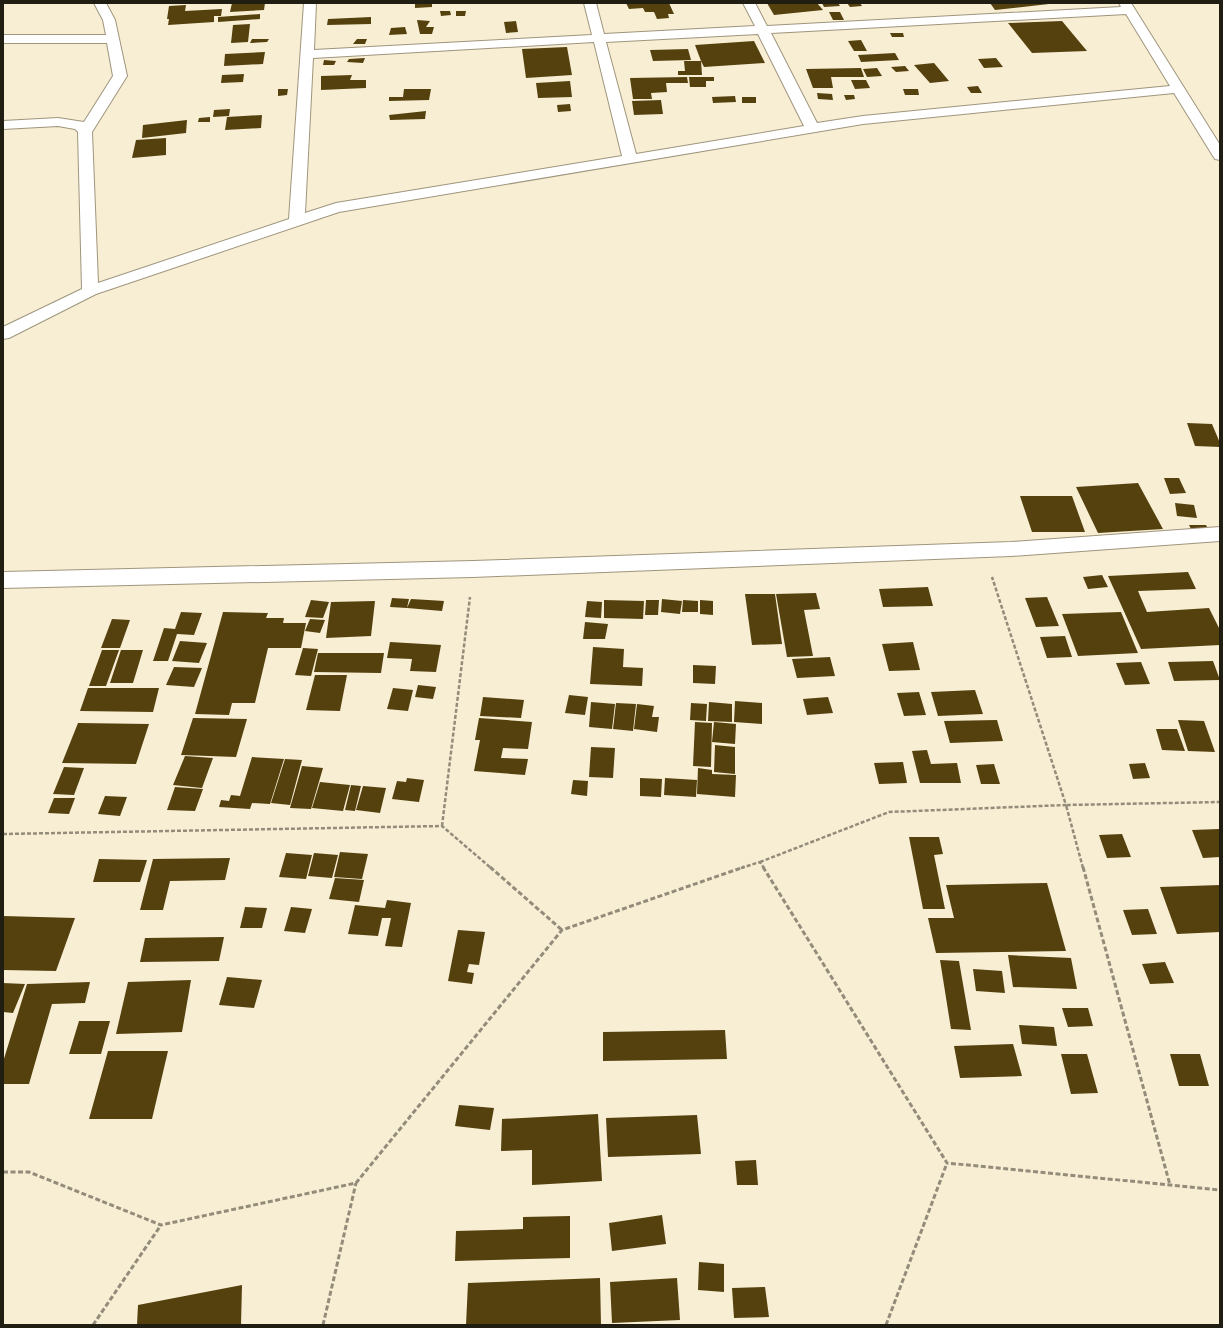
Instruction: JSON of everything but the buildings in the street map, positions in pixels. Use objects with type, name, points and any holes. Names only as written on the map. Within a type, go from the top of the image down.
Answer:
[{"type":"street","points":[[85,132],[120,76],[109,20],[100,3]]},
{"type":"street","points":[[297,221],[310,3]]},
{"type":"street","points":[[590,3],[630,159]]},
{"type":"street","points":[[749,3],[813,129]]},
{"type":"street","points":[[307,54],[934,21],[1127,7],[1218,151]]},
{"type":"street","points":[[925,9],[934,21]]},
{"type":"street","points":[[3,39],[113,38]]},
{"type":"street","points":[[3,334],[90,291],[336,208],[863,120],[1178,89]]},
{"type":"street","points":[[3,125],[58,122],[80,125],[85,132],[90,291]]},
{"type":"street","points":[[3,580],[473,569],[984,550],[1220,534]]},
{"type":"path","points":[[984,550],[1066,805],[1170,1185]]},
{"type":"path","points":[[442,826],[473,569]]},
{"type":"path","points":[[323,1325],[356,1183],[562,930],[760,862],[889,812],[1066,805],[1220,802]]},
{"type":"path","points":[[3,834],[442,826],[562,930]]},
{"type":"path","points":[[760,862],[947,1163]]},
{"type":"path","points":[[947,1163],[1220,1190]]},
{"type":"path","points":[[886,1325],[947,1163]]},
{"type":"path","points":[[3,1172],[29,1172],[161,1225],[356,1183]]},
{"type":"path","points":[[93,1325],[161,1225]]}]
